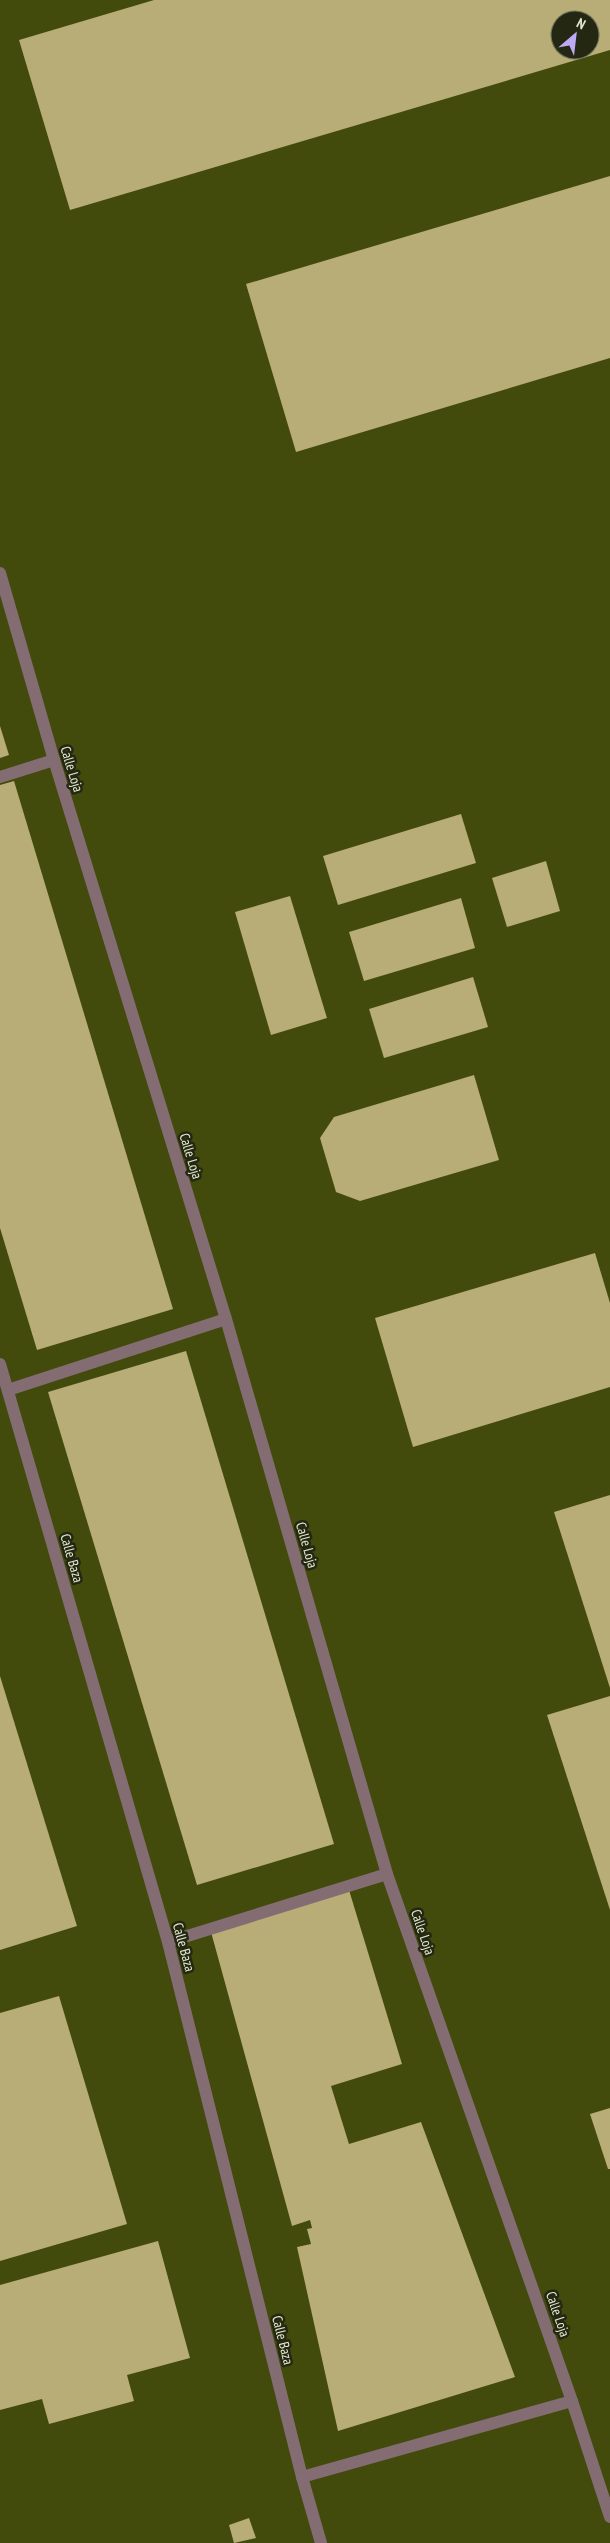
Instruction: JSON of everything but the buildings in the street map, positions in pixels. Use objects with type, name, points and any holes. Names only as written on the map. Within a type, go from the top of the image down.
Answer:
[{"type":"street","name":"Calle Loja","points":[[0,573],[54,760],[226,1319],[387,1874],[572,2401],[610,2517]]},
{"type":"street","points":[[0,777],[54,760]]},
{"type":"street","points":[[8,1390],[226,1319]]},
{"type":"street","name":"Calle Baza","points":[[0,1364],[168,1942],[302,2477],[321,2543]]},
{"type":"street","points":[[168,1942],[387,1874]]},
{"type":"street","points":[[302,2477],[572,2401]]},
{"type":"shaded area","points":[[0,0],[610,0],[610,2543],[0,2543]]}]
